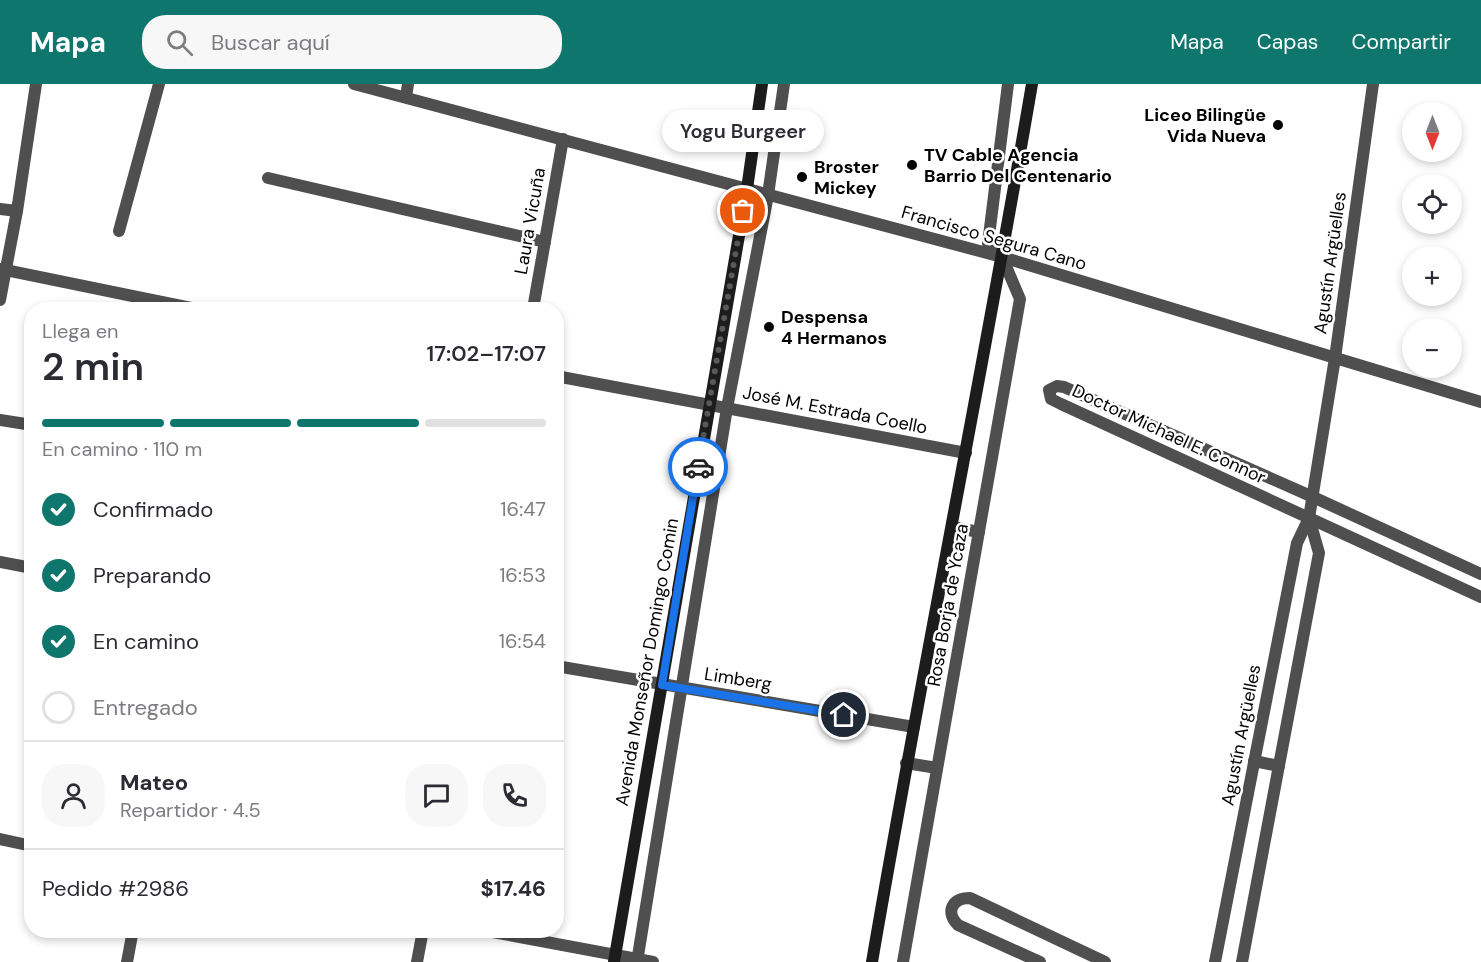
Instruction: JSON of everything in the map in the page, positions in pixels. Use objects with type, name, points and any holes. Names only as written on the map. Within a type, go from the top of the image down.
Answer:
[{"type":"main road","name":"Avenida Monseñor Domingo Comin","points":[[615,959],[747,189],[762,84]]},
{"type":"main road","name":"Rosa Borja de Ycaza","points":[[872,962],[906,763],[966,453],[1032,84]]},
{"type":"street","points":[[0,300],[3,270],[17,211],[36,84]]},
{"type":"street","points":[[119,231],[159,84]]},
{"type":"street","name":"Francisco Segura Cano","points":[[354,84],[1002,257],[1481,402]]},
{"type":"street","points":[[406,97],[408,84]]},
{"type":"street","name":"Avenida Monseñor Domingo Comin","points":[[637,961],[726,408],[768,195],[784,84]]},
{"type":"street","name":"Rosa Borja de Ycaza","points":[[903,962],[1020,298],[1002,257],[988,244],[1008,84]]},
{"type":"street","name":"Agustín Argüelles","points":[[1215,962],[1297,543],[1309,518],[1313,497],[1373,84]]},
{"type":"street","name":"Laura Vicuña","points":[[534,302],[563,140]]},
{"type":"street","points":[[268,178],[545,242]]},
{"type":"street","points":[[0,209],[17,211]]},
{"type":"street","points":[[3,270],[161,302]]},
{"type":"street","name":"José M. Estrada Coello","points":[[564,377],[966,453]]},
{"type":"street","name":"Doctor Michael E. Connor","points":[[1481,574],[1064,387],[1057,386],[1049,390],[1052,399],[1061,404],[1481,597]]},
{"type":"street","points":[[0,420],[24,424]]},
{"type":"street","name":"Agustín Argüelles","points":[[1242,962],[1319,553],[1309,518]]},
{"type":"street","points":[[952,527],[979,532]]},
{"type":"street","points":[[0,562],[24,566]]},
{"type":"street","name":"Limberg","points":[[564,667],[914,727]]},
{"type":"street","points":[[1254,761],[1279,766]]},
{"type":"street","points":[[906,763],[937,768]]},
{"type":"street","points":[[0,839],[24,844]]},
{"type":"street","points":[[1040,962],[958,925],[952,919],[950,910],[954,902],[961,898],[970,898],[1105,962]]},
{"type":"street","points":[[127,962],[132,938]]},
{"type":"street","points":[[417,962],[422,938]]},
{"type":"street","points":[[519,938],[615,959],[653,962]]},
{"type":"way so far","points":[[698,467],[743,211]]},
{"type":"place","name":"Liceo Bilingüe Vida Nueva","points":[[1278,125]]},
{"type":"place","name":"TV Cable Agencia Barrio Del Centenario","points":[[912,165]]},
{"type":"place","name":"Broster Mickey","points":[[802,177]]},
{"type":"place","name":"Yogu Burgeer","points":[[743,211]]},
{"type":"place","name":"Despensa 4 Hermanos","points":[[769,327]]},
{"type":"route","points":[[698,467],[662,685],[844,715]]}]
